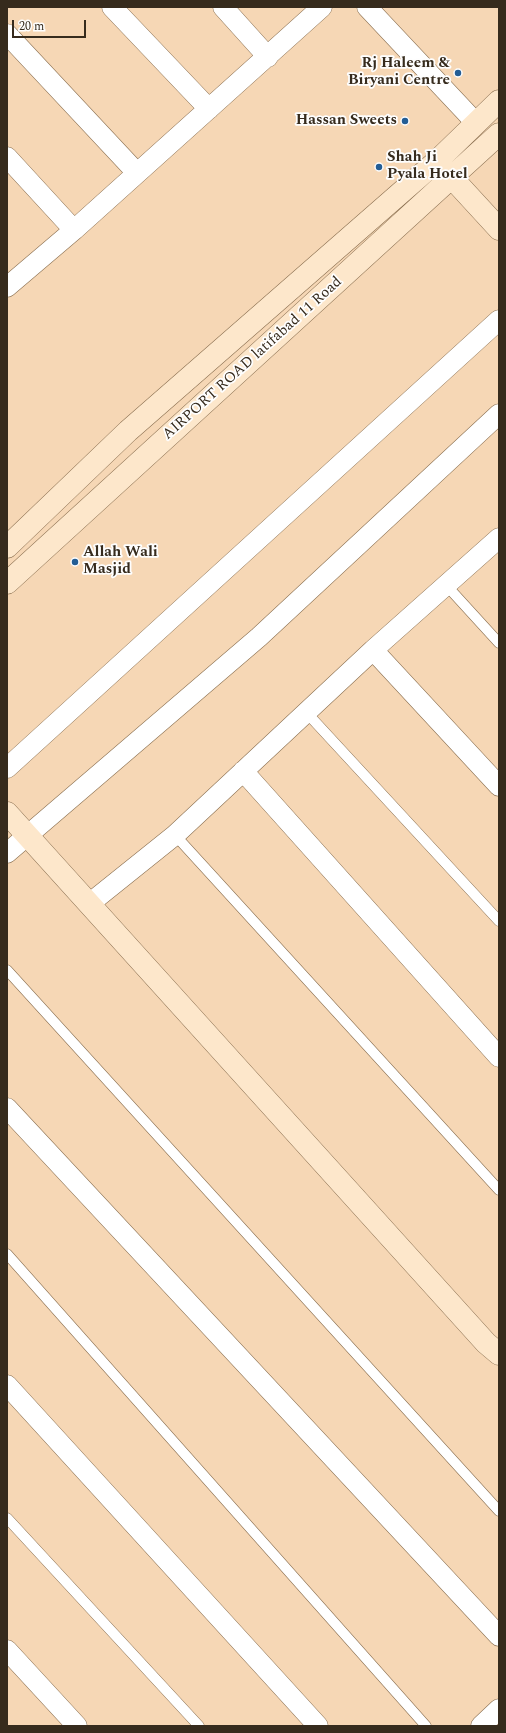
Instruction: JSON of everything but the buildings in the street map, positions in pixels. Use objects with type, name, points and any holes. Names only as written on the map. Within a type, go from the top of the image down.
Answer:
[{"type":"street","points":[[112,7],[209,109]]},
{"type":"street","points":[[223,7],[268,57]]},
{"type":"street","points":[[7,287],[74,230],[322,7]]},
{"type":"street","points":[[367,7],[476,123]]},
{"type":"street","points":[[7,34],[137,172]]},
{"type":"street","name":"AIRPORT ROAD latifabad 11 Road","points":[[7,547],[128,431],[436,161],[499,101]]},
{"type":"street","name":"AIRPORT ROAD latifabad 11 Road","points":[[7,582],[499,134]]},
{"type":"street","points":[[7,157],[74,230]]},
{"type":"street","points":[[436,161],[499,229]]},
{"type":"street","points":[[7,768],[499,320]]},
{"type":"street","points":[[7,853],[260,637],[499,414]]},
{"type":"street","points":[[89,904],[175,835],[373,650],[447,586],[499,538]]},
{"type":"street","points":[[373,650],[499,786]]},
{"type":"street","points":[[243,771],[499,1057]]},
{"type":"street","points":[[7,813],[26,836],[481,1337],[499,1354]]},
{"type":"street","points":[[7,1108],[499,1636]]},
{"type":"street","points":[[7,1386],[318,1726]]},
{"type":"street","points":[[7,1650],[77,1726]]},
{"type":"street","points":[[481,1726],[499,1709]]},
{"type":"lane","points":[[447,586],[499,643]]},
{"type":"lane","points":[[306,712],[499,921]]},
{"type":"lane","points":[[175,835],[499,1190]]},
{"type":"lane","points":[[7,970],[499,1511]]},
{"type":"lane","points":[[7,1254],[426,1726]]},
{"type":"lane","points":[[7,1518],[199,1726]]},
{"type":"place","name":"Rj Haleem & Biryani Centre","points":[[458,73]]},
{"type":"place","name":"Hassan Sweets","points":[[405,121]]},
{"type":"place","name":"Shah Ji Pyala Hotel","points":[[379,167]]},
{"type":"place","name":"Allah Wali Masjid","points":[[75,562]]}]
